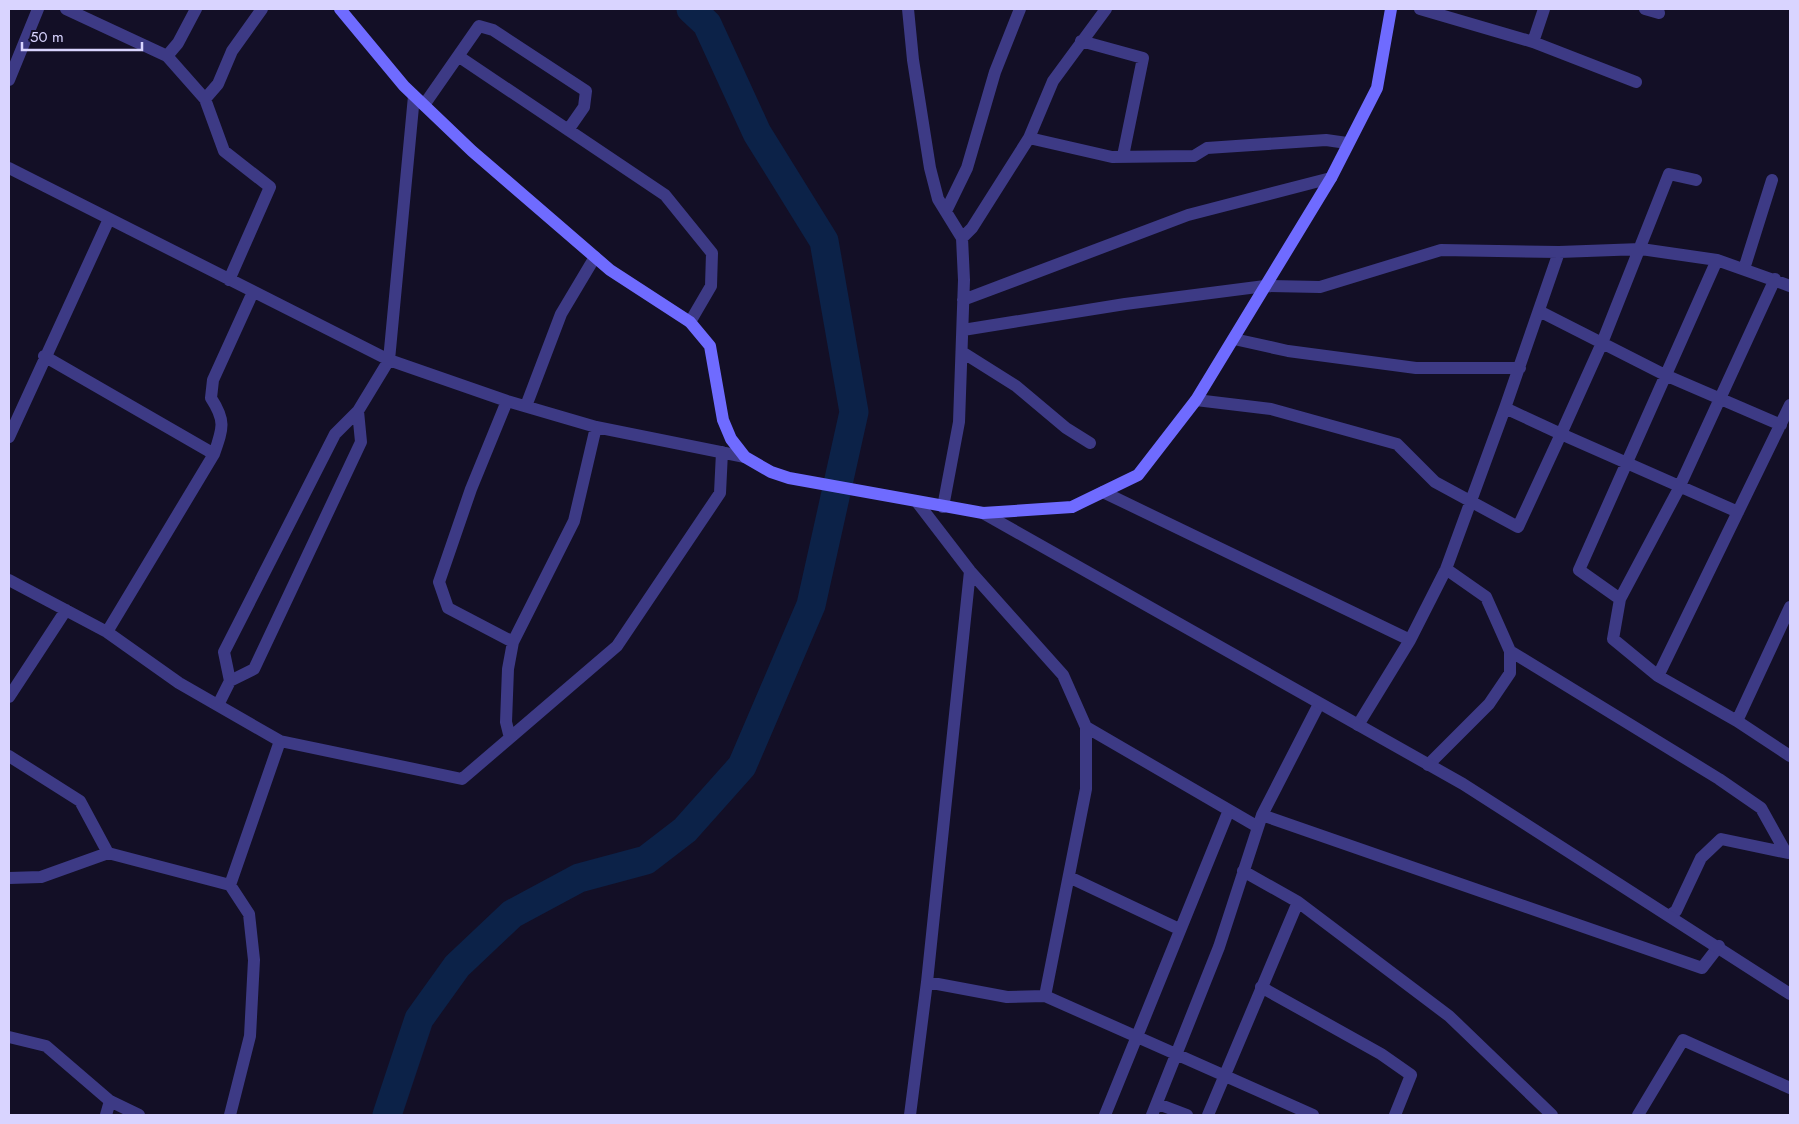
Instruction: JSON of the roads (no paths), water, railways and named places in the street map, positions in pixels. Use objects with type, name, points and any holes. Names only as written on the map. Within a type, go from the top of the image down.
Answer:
[{"type":"main road","points":[[340,9],[414,96],[472,151],[610,270],[690,322],[710,346],[723,420],[731,439],[745,457],[778,475],[789,478],[983,513],[1072,507],[1138,475],[1196,400],[1331,178],[1347,143],[1377,88],[1391,9]]},
{"type":"street","points":[[9,80],[38,9]]},
{"type":"street","points":[[66,9],[168,56],[205,99],[224,151],[270,188],[229,280]]},
{"type":"street","points":[[168,56],[178,43],[196,9]]},
{"type":"street","points":[[205,99],[218,84],[232,51],[262,9]]},
{"type":"street","points":[[908,9],[913,60],[930,168],[938,199],[962,238],[963,300],[959,422],[943,507]]},
{"type":"street","points":[[946,211],[967,168],[995,72],[1020,9]]},
{"type":"street","points":[[962,238],[972,228],[1029,138],[1053,81],[1106,9]]},
{"type":"street","points":[[1420,9],[1533,42],[1636,82]]},
{"type":"street","points":[[1533,42],[1544,9]]},
{"type":"street","points":[[1645,9],[1659,14]]},
{"type":"street","points":[[424,105],[479,26],[493,30],[586,91],[584,107],[568,130]]},
{"type":"street","points":[[1081,41],[1143,58],[1124,156]]},
{"type":"street","points":[[458,56],[665,195],[712,253],[710,286],[690,322]]},
{"type":"street","points":[[218,705],[230,680],[224,652],[335,434],[358,411],[389,360],[414,96]]},
{"type":"street","points":[[1029,138],[1112,158],[1124,156],[1194,156],[1207,148],[1326,140],[1347,143]]},
{"type":"street","points":[[9,168],[389,360],[507,401],[596,427],[745,457]]},
{"type":"street","points":[[1196,400],[1271,409],[1397,444],[1435,482],[1518,527],[1602,343],[1669,174],[1696,180]]},
{"type":"street","points":[[963,300],[1188,215],[1331,178]]},
{"type":"street","points":[[1744,269],[1772,180]]},
{"type":"street","points":[[9,435],[109,219]]},
{"type":"street","points":[[962,330],[1125,304],[1265,286],[1320,287],[1441,250],[1559,252],[1641,248],[1716,260],[1775,279],[1790,286]]},
{"type":"street","points":[[1358,725],[1410,640],[1446,569],[1506,408],[1559,252]]},
{"type":"street","points":[[526,406],[561,314],[595,257]]},
{"type":"street","points":[[1620,600],[1579,570],[1716,260]]},
{"type":"street","points":[[1775,279],[1680,486],[1620,600],[1613,639],[1658,676],[1737,721],[1790,756]]},
{"type":"street","points":[[107,632],[214,454],[223,428],[220,413],[210,398],[213,380],[253,292]]},
{"type":"street","points":[[1539,311],[1665,375],[1781,425]]},
{"type":"street","points":[[1234,339],[1288,351],[1416,368],[1520,368]]},
{"type":"street","points":[[962,352],[1016,386],[1066,428],[1090,443]]},
{"type":"street","points":[[44,356],[214,454]]},
{"type":"street","points":[[507,401],[471,489],[439,582],[448,608],[513,642]]},
{"type":"street","points":[[1658,676],[1790,406]]},
{"type":"street","points":[[1506,408],[1627,465],[1738,512]]},
{"type":"street","points":[[230,680],[254,669],[361,442],[358,411]]},
{"type":"street","points":[[510,738],[506,713],[508,669],[513,642],[574,521],[596,427]]},
{"type":"street","points":[[9,580],[107,632],[179,683],[280,741],[462,779],[618,646],[720,493],[722,452]]},
{"type":"street","points":[[1103,492],[1410,640]]},
{"type":"street","points":[[917,502],[970,571],[1063,675],[1086,728],[1086,789],[1045,996]]},
{"type":"street","points":[[983,513],[1463,784],[1719,946],[1790,994]]},
{"type":"street","points":[[1428,765],[1500,691],[1510,673],[1510,651],[1486,597],[1446,569]]},
{"type":"street","points":[[910,1115],[927,982],[970,571]]},
{"type":"street","points":[[1737,721],[1790,607]]},
{"type":"street","points":[[9,697],[66,610]]},
{"type":"street","points":[[1510,651],[1719,779],[1761,808],[1788,853]]},
{"type":"street","points":[[1187,1115],[1155,1110],[1219,947],[1260,821],[1319,704]]},
{"type":"street","points":[[1086,728],[1229,810],[1260,821],[1702,968],[1719,946]]},
{"type":"street","points":[[230,885],[280,741]]},
{"type":"street","points":[[9,756],[80,801],[108,853]]},
{"type":"street","points":[[1105,1115],[1229,810]]},
{"type":"street","points":[[1670,915],[1676,911],[1700,858],[1721,839],[1788,853]]},
{"type":"street","points":[[9,878],[41,877],[108,853],[230,885],[249,914],[254,960],[250,1036],[230,1115]]},
{"type":"street","points":[[1243,871],[1298,902],[1449,1016],[1552,1115]]},
{"type":"street","points":[[1069,877],[1180,929]]},
{"type":"street","points":[[1208,1115],[1298,902]]},
{"type":"street","points":[[927,982],[1006,997],[1045,996],[1313,1115]]},
{"type":"street","points":[[1261,987],[1381,1054],[1411,1075],[1395,1115]]},
{"type":"street","points":[[9,1037],[46,1046],[110,1101],[139,1115]]},
{"type":"street","points":[[1638,1115],[1683,1040],[1790,1088]]},
{"type":"street","points":[[106,1115],[110,1101]]},
{"type":"waterway","points":[[387,1115],[419,1019],[457,966],[512,914],[579,878],[646,860],[685,830],[742,766],[811,605],[854,412],[824,241],[757,133],[707,24],[691,9]]}]
